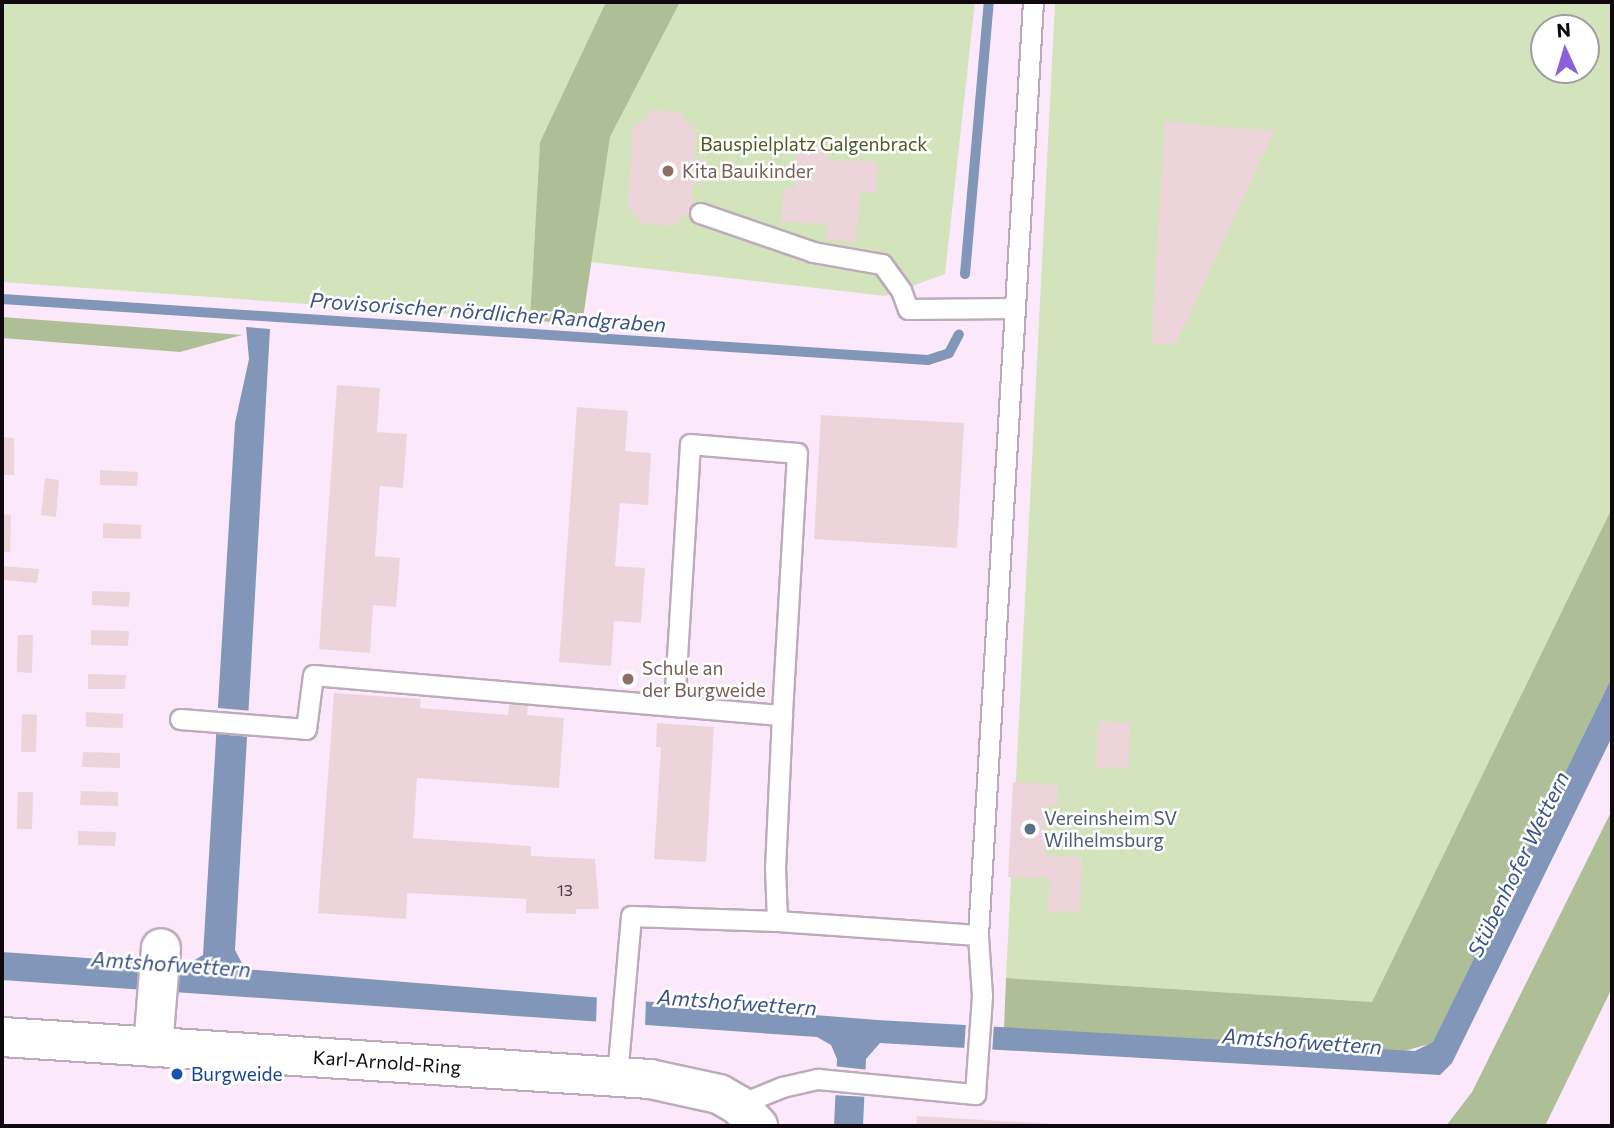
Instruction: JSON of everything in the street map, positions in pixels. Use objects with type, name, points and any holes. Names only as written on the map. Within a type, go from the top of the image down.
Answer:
[{"type":"street","points":[[153,1047],[161,948]]},
{"type":"street","name":"Karl-Arnold-Ring","points":[[2,1037],[617,1077],[696,1088],[748,1116]]},
{"type":"lane","points":[[748,1116],[782,1087],[818,1079],[975,1094],[982,996],[978,935],[1033,2]]},
{"type":"lane","points":[[700,213],[813,252],[882,264],[901,290],[908,309],[1014,308]]},
{"type":"lane","points":[[674,706],[690,444],[797,453],[775,867],[777,921]]},
{"type":"lane","points":[[180,719],[306,729],[313,675],[782,715]]},
{"type":"lane","points":[[617,1077],[623,978],[631,916],[777,921],[978,935]]},
{"type":"green space","points":[[2,2],[606,2],[540,142],[530,320],[2,282]]},
{"type":"green space","points":[[606,2],[680,2],[610,137],[582,325],[530,320],[540,142]]},
{"type":"green space","name":"Bauspielplatz Galgenbrack","points":[[680,2],[975,2],[945,274],[885,296],[590,262],[610,137]]},
{"type":"green space","points":[[1055,2],[1612,2],[1612,508],[1372,1002],[1006,978]]},
{"type":"green space","points":[[2,317],[242,335],[180,352],[2,338]]},
{"type":"green space","points":[[1612,508],[1612,677],[1433,1043],[1397,1053],[1004,1028],[1006,978],[1372,1002]]},
{"type":"green space","points":[[1612,810],[1612,988],[1545,1126],[1446,1126],[1472,1092]]},
{"type":"water","name":"Amtshofwettern","points":[[246,327],[270,329],[235,950],[245,969],[877,1020],[1415,1051],[1433,1042],[1612,677],[1612,737],[1452,1063],[1440,1075],[880,1043],[866,1059],[863,1126],[834,1126],[837,1059],[831,1045],[817,1037],[2,980],[2,952],[186,965],[203,955],[235,423],[249,359]]},
{"type":"pier","points":[[218,708],[253,711],[251,737],[216,734]]},
{"type":"pier","points":[[597,993],[646,997],[645,1028],[596,1025]]},
{"type":"pier","points":[[966,1022],[994,1024],[992,1054],[964,1052]]},
{"type":"pier","points":[[833,1066],[869,1070],[868,1097],[832,1095]]},
{"type":"building","name":"Kita Bauikinder","points":[[652,110],[678,111],[696,132],[695,159],[706,159],[704,183],[692,183],[692,209],[672,226],[643,224],[628,206],[633,129]]},
{"type":"building","points":[[1165,122],[1274,131],[1176,344],[1151,344]]},
{"type":"building","points":[[798,144],[828,146],[827,159],[878,162],[876,193],[860,192],[856,242],[826,239],[827,224],[781,221],[784,188],[795,189]]},
{"type":"building","points":[[337,385],[380,388],[377,432],[407,434],[403,488],[380,486],[375,556],[400,558],[396,607],[373,605],[370,653],[319,649]]},
{"type":"building","points":[[577,407],[628,411],[625,451],[651,453],[648,505],[620,503],[615,566],[645,568],[641,623],[614,621],[611,666],[559,662]]},
{"type":"building","points":[[821,415],[964,423],[957,548],[814,539]]},
{"type":"building","points":[[2,437],[14,438],[14,475],[2,475]]},
{"type":"building","points":[[100,470],[138,472],[137,486],[100,485]]},
{"type":"building","points":[[45,478],[59,480],[56,517],[41,515]]},
{"type":"building","points":[[2,514],[11,515],[10,552],[2,552]]},
{"type":"building","points":[[103,523],[141,525],[141,539],[103,538]]},
{"type":"building","points":[[2,566],[39,569],[37,583],[2,580]]},
{"type":"building","points":[[92,591],[130,592],[129,607],[92,605]]},
{"type":"building","points":[[91,630],[129,631],[128,646],[91,645]]},
{"type":"building","points":[[18,635],[33,635],[32,673],[17,672]]},
{"type":"building","points":[[88,674],[126,675],[125,689],[88,689]]},
{"type":"building","points":[[334,693],[421,699],[420,708],[508,715],[509,704],[528,705],[527,715],[564,718],[559,788],[417,778],[413,838],[531,846],[531,856],[595,859],[599,909],[576,909],[576,914],[526,913],[526,899],[407,893],[406,919],[318,913]]},
{"type":"building","points":[[86,712],[123,714],[123,728],[86,727]]},
{"type":"building","points":[[22,714],[37,715],[36,752],[21,752]]},
{"type":"building","points":[[1098,721],[1130,723],[1128,769],[1096,768]]},
{"type":"building","points":[[657,723],[714,727],[706,862],[654,859],[661,747],[656,747]]},
{"type":"building","points":[[83,752],[120,753],[120,768],[82,767]]},
{"type":"building","name":"Vereinsheim SV Wilhelmsburg","points":[[1013,782],[1058,784],[1057,805],[1047,805],[1045,855],[1082,857],[1079,913],[1048,912],[1050,878],[1008,877]]},
{"type":"building","points":[[81,791],[118,792],[118,806],[80,805]]},
{"type":"building","points":[[18,792],[33,792],[32,829],[17,829]]},
{"type":"building","points":[[78,831],[116,832],[115,846],[78,845]]},
{"type":"building","points":[[917,1116],[1054,1124],[1054,1126],[916,1126]]},
{"type":"waterway","name":"Provisorischer nördlicher Randgraben","points":[[965,274],[989,2]]},
{"type":"waterway","name":"Provisorischer nördlicher Randgraben","points":[[2,299],[928,360],[949,353],[959,334]]},
{"type":"place","name":"Kita Bauikinder","points":[[668,171]]},
{"type":"place","name":"Schule an der Burgweide","points":[[628,679]]},
{"type":"place","name":"Vereinsheim SV Wilhelmsburg","points":[[1030,829]]},
{"type":"place","name":"Burgweide","points":[[177,1074]]},
{"type":"water label","name":"Stübenhofer Wettern","points":[[1518,864]]}]
